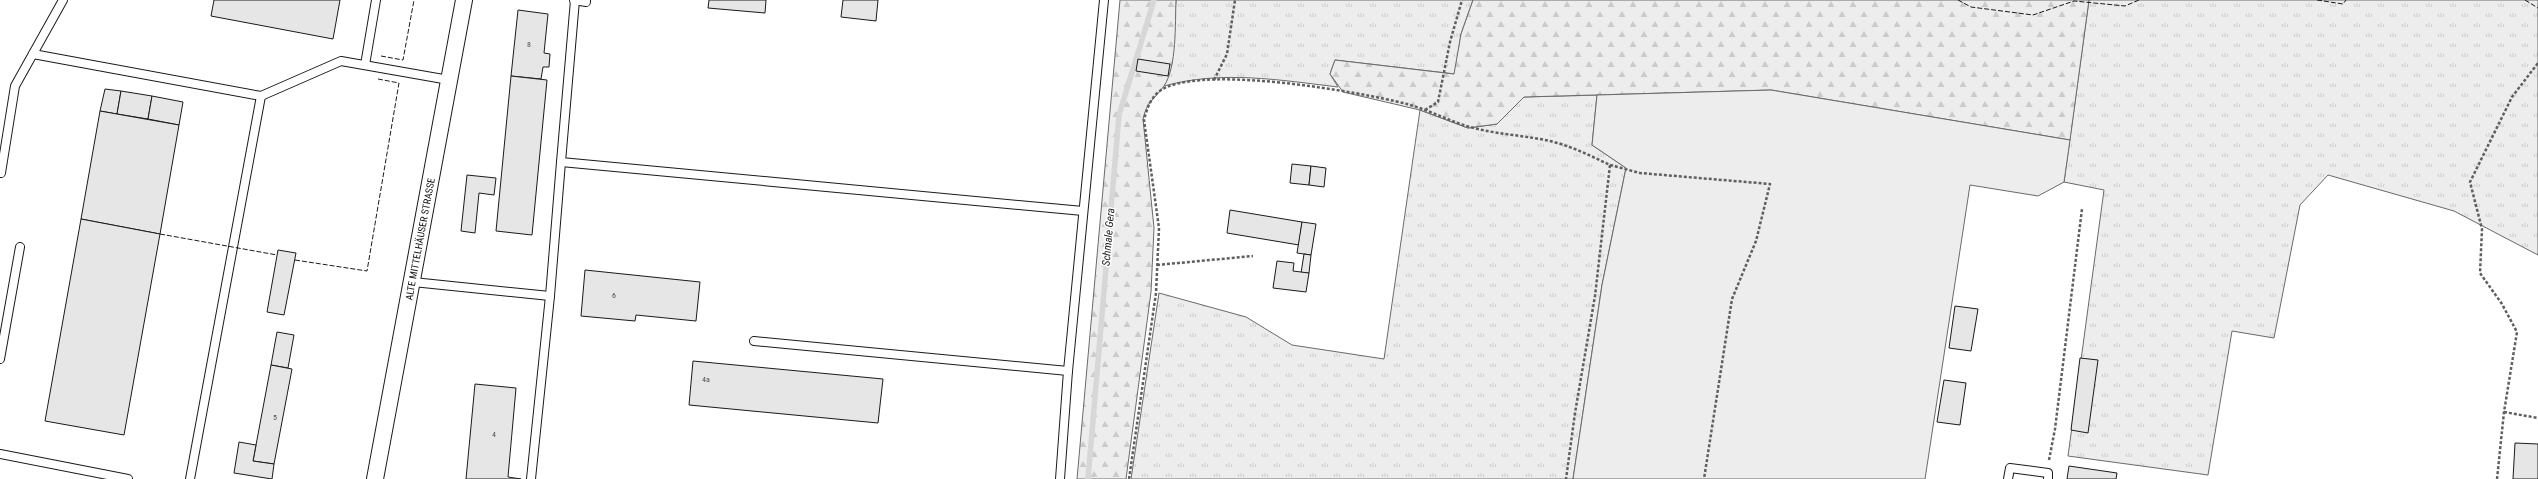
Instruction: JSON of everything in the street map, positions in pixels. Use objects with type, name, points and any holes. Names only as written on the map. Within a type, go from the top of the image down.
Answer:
[{"type":"street","name":"ALTE MITTELHÄUSER STRASSE","points":[[375,479],[413,282],[464,0]]},
{"type":"lane","points":[[1,173],[15,86],[63,0]]},
{"type":"lane","points":[[365,65],[376,0]]},
{"type":"lane","points":[[531,479],[550,296],[574,0],[586,2],[586,0]]},
{"type":"lane","points":[[1060,479],[1068,371],[1104,0]]},
{"type":"lane","points":[[33,54],[261,96],[341,61],[449,80]]},
{"type":"lane","points":[[190,479],[261,96]]},
{"type":"lane","points":[[561,162],[1083,211]]},
{"type":"lane","points":[[0,359],[20,247]]},
{"type":"lane","points":[[413,282],[550,296]]},
{"type":"lane","points":[[754,341],[1068,371]]},
{"type":"lane","points":[[0,454],[128,479]]},
{"type":"lane","points":[[2008,479],[2010,468],[2048,476]]},
{"type":"path","points":[[1214,80],[1227,54],[1235,0]]},
{"type":"path","points":[[1424,110],[1438,102],[1450,42],[1462,0]]},
{"type":"path","points":[[2497,479],[2504,412],[2517,332],[2502,304],[2480,273],[2482,229],[2470,182],[2512,97],[2538,63]]},
{"type":"path","points":[[1129,479],[1156,293],[1159,228],[1144,120],[1147,108],[1155,96],[1166,87],[1214,80],[1301,86],[1378,98],[1424,110],[1469,127],[1508,136],[1546,140],[1579,151],[1610,165],[1640,172],[1770,184],[1756,241],[1732,299],[1704,479]]},
{"type":"path","points":[[1566,479],[1575,413],[1596,296],[1610,165]]},
{"type":"path","points":[[2048,476],[2082,209]]},
{"type":"path","points":[[1157,265],[1253,256]]},
{"type":"path","points":[[2504,412],[2538,418]]},
{"type":"green space","points":[[1120,0],[1176,0],[1173,57],[1168,78],[1164,86],[1149,104],[1143,119],[1154,228],[1151,292],[1126,479],[1077,479]]},
{"type":"green space","points":[[1176,0],[1473,0],[1461,34],[1455,74],[1335,60],[1330,74],[1338,87],[1272,79],[1229,77],[1207,78],[1164,86],[1172,63]]},
{"type":"green space","points":[[1473,0],[2089,0],[2070,140],[1771,90],[1524,97],[1497,124],[1468,128],[1420,110],[1343,92],[1330,74],[1335,60],[1454,74],[1461,34]]},
{"type":"green space","points":[[2089,0],[2538,0],[2538,255],[2454,211],[2328,175],[2300,205],[2274,338],[2232,331],[2208,475],[2068,456],[2104,190],[2064,182]]},
{"type":"green space","points":[[1597,95],[1592,145],[1626,168],[1602,285],[1573,479],[1131,479],[1159,293],[1246,317],[1292,345],[1384,359],[1420,110],[1468,128],[1497,124],[1524,97]]},
{"type":"shaded area","points":[[1771,90],[2070,140],[2064,182],[2038,196],[1970,185],[1925,479],[1573,479],[1602,285],[1626,168],[1592,145],[1597,95]]},
{"type":"building","points":[[214,0],[340,0],[333,39],[211,16]]},
{"type":"building","points":[[709,0],[766,0],[765,13],[708,8]]},
{"type":"building","points":[[843,0],[878,0],[876,21],[841,17]]},
{"type":"building","points":[[518,10],[548,14],[544,53],[550,54],[549,67],[543,67],[541,79],[511,76]]},
{"type":"building","points":[[1138,59],[1170,64],[1168,76],[1136,71]]},
{"type":"building","points":[[511,76],[547,80],[532,235],[496,231]]},
{"type":"building","points":[[105,89],[121,91],[117,114],[100,111]]},
{"type":"building","points":[[121,91],[152,96],[148,119],[117,114]]},
{"type":"building","points":[[152,96],[183,102],[179,125],[148,119]]},
{"type":"building","points":[[100,111],[179,125],[160,234],[81,219]]},
{"type":"building","points":[[1292,164],[1311,166],[1309,185],[1290,183]]},
{"type":"building","points":[[1311,166],[1326,168],[1324,187],[1309,185]]},
{"type":"building","points":[[467,175],[496,178],[494,195],[479,193],[475,233],[461,231]]},
{"type":"building","points":[[1230,210],[1302,222],[1299,245],[1227,233]]},
{"type":"building","points":[[81,219],[160,234],[124,435],[45,421]]},
{"type":"building","points":[[1302,222],[1316,224],[1311,255],[1297,253]]},
{"type":"building","points":[[278,250],[296,253],[284,315],[267,312]]},
{"type":"building","points":[[1304,254],[1311,255],[1309,273],[1301,273]]},
{"type":"building","points":[[1277,261],[1294,263],[1293,271],[1309,273],[1306,292],[1273,288]]},
{"type":"building","points":[[585,270],[700,282],[696,321],[636,315],[635,321],[581,316]]},
{"type":"building","points":[[1955,306],[1978,309],[1971,351],[1949,348]]},
{"type":"building","points":[[277,332],[294,335],[288,368],[271,365]]},
{"type":"building","points":[[2080,358],[2098,360],[2088,433],[2071,430]]},
{"type":"building","points":[[693,361],[883,379],[878,423],[689,405]]},
{"type":"building","points":[[271,365],[292,369],[274,464],[253,461]]},
{"type":"building","points":[[1944,380],[1966,383],[1960,425],[1937,422]]},
{"type":"building","points":[[475,384],[516,388],[508,477],[521,479],[466,479]]},
{"type":"building","points":[[239,442],[256,445],[253,461],[274,464],[272,479],[234,473]]},
{"type":"building","points":[[2515,443],[2538,444],[2538,479],[2513,479]]},
{"type":"building","points":[[2069,466],[2117,473],[2116,479],[2067,479]]},
{"type":"waterway","name":"Schmale Gera","points":[[1088,479],[1119,115],[1154,0]]},
{"type":"fence","points":[[381,56],[403,60],[414,0]]},
{"type":"fence","points":[[1958,0],[1971,7],[2033,15],[2074,1],[2125,6],[2139,0]]},
{"type":"fence","points":[[2317,0],[2343,4],[2346,0]]},
{"type":"fence","points":[[2525,0],[2538,8]]},
{"type":"fence","points":[[295,260],[367,271],[399,83],[378,79]]},
{"type":"fence","points":[[160,234],[277,255]]}]
